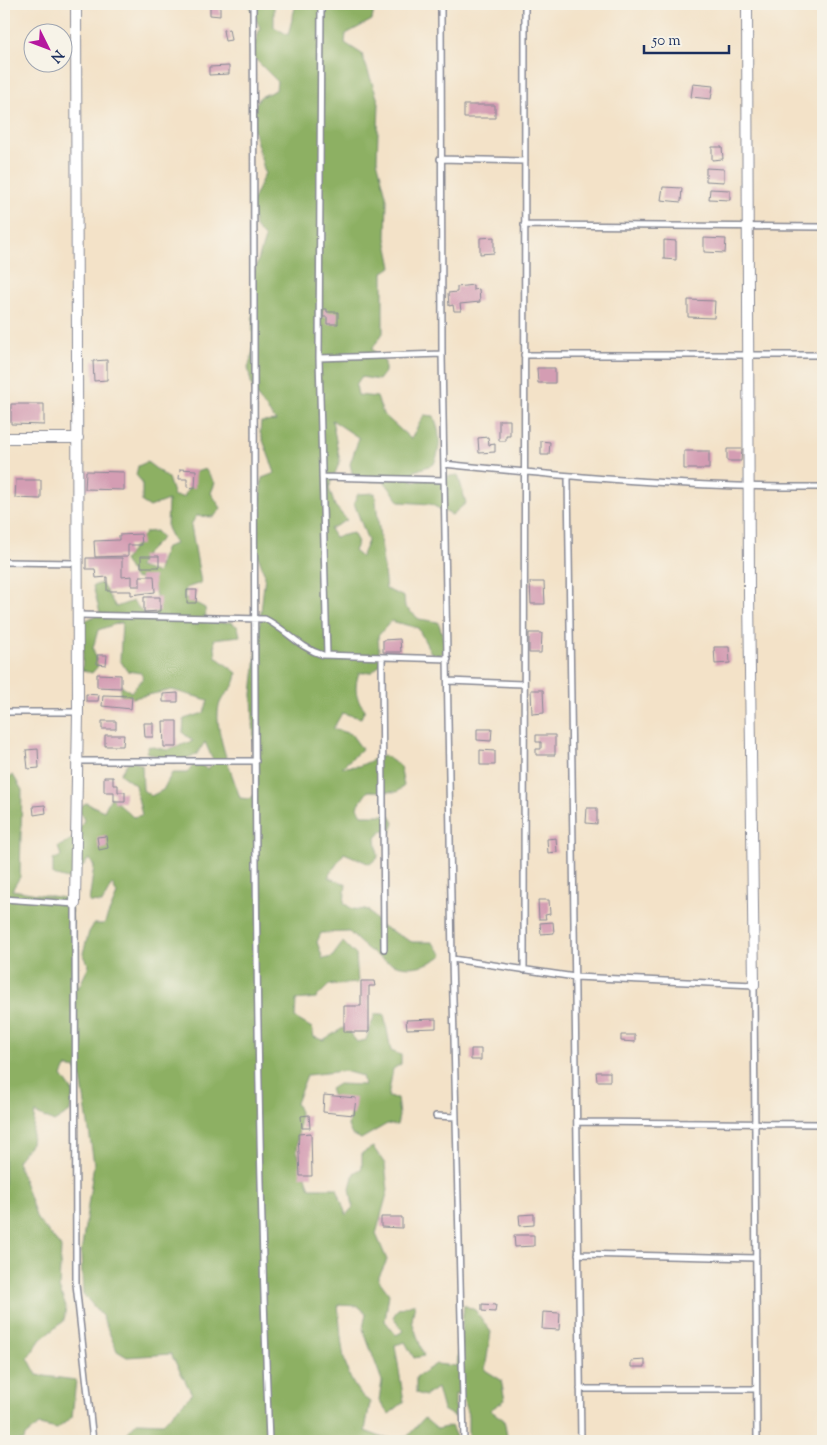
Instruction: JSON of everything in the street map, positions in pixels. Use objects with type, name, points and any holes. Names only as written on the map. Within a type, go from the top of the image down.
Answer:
[{"type":"street","points":[[75,904],[78,760],[76,4]]},
{"type":"street","points":[[747,4],[750,487],[748,594],[754,985]]},
{"type":"street","points":[[4,438],[78,438]]},
{"type":"lane","points":[[252,4],[256,762],[262,1273],[269,1441]]},
{"type":"lane","points":[[321,4],[319,358],[327,655]]},
{"type":"lane","points":[[441,4],[440,159],[444,480],[452,960],[464,1441]]},
{"type":"lane","points":[[524,970],[525,4]]},
{"type":"lane","points":[[440,159],[525,161]]},
{"type":"lane","points":[[524,226],[823,227]]},
{"type":"lane","points":[[319,358],[442,354]]},
{"type":"lane","points":[[524,355],[823,355]]},
{"type":"lane","points":[[444,464],[568,477],[750,487],[823,486]]},
{"type":"lane","points":[[322,477],[444,480]]},
{"type":"lane","points":[[568,477],[581,1441]]},
{"type":"lane","points":[[4,562],[78,563]]},
{"type":"lane","points":[[78,615],[265,619],[276,624],[304,648],[327,655],[448,660]]},
{"type":"lane","points":[[382,657],[384,949]]},
{"type":"lane","points":[[448,681],[524,684]]},
{"type":"lane","points":[[4,712],[78,712]]},
{"type":"lane","points":[[78,760],[256,762]]},
{"type":"lane","points":[[4,899],[75,904],[76,1284],[93,1441]]},
{"type":"lane","points":[[452,960],[575,977],[754,985],[757,1441]]},
{"type":"lane","points":[[436,1116],[456,1117]]},
{"type":"lane","points":[[577,1122],[823,1124]]},
{"type":"lane","points":[[578,1254],[756,1258]]},
{"type":"lane","points":[[580,1389],[756,1389]]},
{"type":"green space","points":[[249,4],[274,4],[274,27],[288,35],[296,4],[375,4],[372,20],[346,34],[345,43],[362,54],[379,103],[377,160],[387,199],[386,238],[392,267],[383,272],[383,333],[372,349],[385,362],[385,372],[379,380],[361,377],[356,385],[358,395],[377,397],[383,414],[411,439],[424,415],[434,416],[439,440],[437,457],[434,464],[415,471],[412,481],[458,475],[466,503],[452,515],[430,504],[400,502],[384,481],[354,481],[350,464],[359,438],[332,420],[340,461],[329,488],[335,506],[347,520],[330,529],[335,537],[353,533],[358,542],[354,551],[361,557],[368,541],[354,503],[358,494],[375,493],[386,589],[404,597],[405,607],[419,619],[438,622],[448,649],[441,655],[431,653],[418,628],[391,621],[378,636],[380,665],[372,672],[359,673],[357,678],[357,697],[365,709],[361,718],[342,713],[333,729],[351,734],[362,749],[342,767],[359,766],[384,755],[400,766],[404,786],[397,792],[368,791],[357,807],[362,815],[390,815],[394,823],[391,832],[382,831],[376,838],[378,857],[370,864],[344,853],[328,877],[346,884],[344,903],[352,909],[368,910],[380,925],[412,942],[432,942],[443,955],[429,963],[404,967],[393,964],[370,951],[349,932],[321,933],[317,942],[323,959],[332,957],[343,942],[356,955],[358,983],[329,985],[316,998],[296,1000],[295,1018],[312,1028],[314,1037],[323,1040],[345,1027],[357,1042],[366,1040],[375,1014],[384,1014],[391,1051],[401,1055],[401,1064],[393,1069],[388,1097],[397,1098],[399,1116],[397,1125],[387,1124],[361,1139],[352,1135],[348,1126],[353,1100],[333,1098],[330,1089],[338,1084],[364,1085],[362,1076],[344,1071],[307,1075],[296,1103],[300,1112],[297,1151],[310,1188],[337,1188],[346,1215],[353,1207],[350,1188],[354,1173],[362,1168],[362,1153],[373,1147],[385,1164],[388,1190],[376,1234],[387,1260],[378,1279],[389,1294],[385,1321],[396,1335],[404,1331],[393,1317],[398,1309],[415,1303],[412,1321],[424,1356],[414,1358],[405,1342],[395,1345],[404,1402],[389,1414],[379,1400],[382,1381],[363,1329],[366,1313],[358,1306],[338,1305],[342,1345],[348,1371],[360,1393],[370,1402],[365,1431],[383,1438],[407,1437],[424,1418],[437,1429],[451,1426],[458,1441],[120,1441],[137,1422],[163,1423],[192,1394],[171,1354],[127,1357],[117,1351],[102,1316],[83,1294],[81,1254],[94,1164],[81,1077],[76,1069],[66,1067],[62,1076],[73,1092],[70,1112],[54,1122],[35,1113],[31,1143],[17,1161],[37,1219],[61,1247],[59,1288],[66,1307],[64,1321],[41,1339],[28,1358],[37,1375],[76,1380],[72,1417],[57,1429],[39,1425],[25,1436],[24,1441],[4,1441],[4,780],[13,775],[22,790],[20,877],[12,890],[70,899],[78,989],[89,966],[83,953],[89,932],[94,924],[104,924],[117,894],[112,884],[102,903],[89,902],[94,866],[89,859],[71,880],[53,875],[53,860],[61,856],[58,847],[74,838],[84,820],[78,808],[86,803],[104,811],[111,797],[133,817],[142,815],[135,785],[120,774],[130,759],[142,765],[143,790],[151,796],[163,790],[172,773],[187,773],[196,762],[207,769],[214,763],[205,742],[197,754],[174,763],[146,752],[149,746],[167,750],[193,741],[183,733],[184,719],[204,713],[208,700],[172,690],[128,699],[120,694],[121,685],[131,692],[143,678],[141,673],[127,671],[120,660],[122,622],[98,630],[93,648],[98,666],[92,673],[82,670],[85,621],[100,613],[93,586],[101,583],[116,607],[133,601],[145,615],[154,616],[159,607],[152,581],[134,578],[124,560],[146,532],[156,531],[162,538],[142,558],[139,567],[157,573],[166,547],[175,544],[167,528],[168,500],[150,507],[142,502],[142,482],[136,475],[138,466],[147,462],[168,478],[174,496],[184,497],[196,472],[205,469],[215,483],[211,493],[221,508],[214,517],[196,516],[191,525],[201,583],[186,588],[184,597],[205,608],[206,618],[213,623],[231,622],[238,627],[240,636],[214,639],[216,657],[237,673],[232,687],[220,703],[218,724],[224,750],[240,798],[250,799],[256,793],[252,694],[265,575],[255,548],[262,478],[275,473],[260,432],[261,422],[276,421],[253,391],[248,368],[253,351],[252,280],[265,238],[255,227],[252,202],[265,173],[252,124],[255,105],[260,97],[276,90],[277,81],[251,55],[260,28]]},
{"type":"green space","points":[[464,1305],[475,1310],[491,1332],[485,1370],[501,1380],[505,1400],[490,1410],[504,1420],[508,1441],[468,1441],[468,1415],[462,1396],[455,1394],[455,1417],[443,1410],[437,1388],[425,1396],[416,1393],[416,1377],[436,1364],[457,1366]]},
{"type":"building","points":[[210,4],[220,4],[220,16],[210,15]]},
{"type":"building","points":[[229,29],[231,40],[225,41],[223,30]]},
{"type":"building","points":[[229,66],[229,74],[209,75],[209,67]]},
{"type":"building","points":[[693,84],[713,86],[711,99],[691,97]]},
{"type":"building","points":[[464,105],[495,105],[495,118],[464,118]]},
{"type":"building","points":[[712,147],[722,147],[723,159],[712,160]]},
{"type":"building","points":[[706,168],[724,169],[724,182],[706,181]]},
{"type":"building","points":[[663,187],[682,188],[681,202],[661,200]]},
{"type":"building","points":[[710,189],[730,190],[730,200],[709,199]]},
{"type":"building","points":[[494,237],[494,253],[480,254],[480,238]]},
{"type":"building","points":[[704,238],[726,239],[725,253],[704,252]]},
{"type":"building","points":[[664,240],[676,241],[676,260],[664,259]]},
{"type":"building","points":[[473,285],[473,290],[479,289],[480,302],[460,304],[461,311],[454,311],[453,305],[449,306],[448,293],[457,292],[457,287]]},
{"type":"building","points":[[688,300],[715,301],[714,318],[688,317]]},
{"type":"building","points":[[323,309],[327,309],[327,312],[338,312],[338,324],[327,324],[327,317],[323,317]]},
{"type":"building","points":[[107,360],[107,380],[94,381],[93,361]]},
{"type":"building","points":[[537,368],[555,368],[555,383],[538,383]]},
{"type":"building","points":[[11,404],[44,404],[44,425],[11,424]]},
{"type":"building","points":[[499,420],[510,420],[510,436],[506,436],[506,441],[499,441]]},
{"type":"building","points":[[488,437],[489,445],[495,444],[495,452],[479,453],[478,438]]},
{"type":"building","points":[[541,441],[550,442],[549,455],[541,455]]},
{"type":"building","points":[[727,449],[742,449],[741,461],[727,461]]},
{"type":"building","points":[[684,451],[709,451],[709,469],[684,469]]},
{"type":"building","points":[[180,469],[196,470],[195,488],[187,487],[187,479],[179,479]]},
{"type":"building","points":[[86,471],[124,472],[124,490],[85,489]]},
{"type":"building","points":[[16,480],[41,480],[41,499],[15,498]]},
{"type":"building","points":[[141,534],[142,545],[128,545],[128,556],[95,557],[94,541],[119,540],[119,535]]},
{"type":"building","points":[[141,556],[159,556],[159,567],[141,567]]},
{"type":"building","points":[[86,558],[122,558],[122,577],[132,576],[132,586],[140,586],[140,576],[154,576],[155,592],[131,595],[131,591],[107,591],[107,577],[96,578],[95,569],[86,569]]},
{"type":"building","points":[[530,582],[544,582],[545,604],[531,604]]},
{"type":"building","points":[[187,590],[197,590],[196,603],[187,603]]},
{"type":"building","points":[[144,597],[160,597],[160,611],[144,612]]},
{"type":"building","points":[[529,633],[542,633],[541,653],[529,653]]},
{"type":"building","points":[[400,639],[401,652],[383,652],[383,640]]},
{"type":"building","points":[[714,647],[729,647],[730,663],[715,664]]},
{"type":"building","points":[[97,655],[107,655],[106,665],[97,664]]},
{"type":"building","points":[[97,674],[121,675],[121,688],[97,687]]},
{"type":"building","points":[[531,690],[543,690],[544,713],[532,714]]},
{"type":"building","points":[[178,693],[178,702],[163,702],[163,694]]},
{"type":"building","points":[[86,694],[99,695],[98,701],[86,701]]},
{"type":"building","points":[[103,695],[132,696],[131,709],[102,706]]},
{"type":"building","points":[[102,721],[116,721],[116,729],[102,729]]},
{"type":"building","points":[[163,721],[177,721],[177,747],[164,747]]},
{"type":"building","points":[[144,723],[153,723],[153,737],[145,737]]},
{"type":"building","points":[[477,729],[492,729],[491,741],[477,740]]},
{"type":"building","points":[[105,735],[124,735],[123,746],[105,746]]},
{"type":"building","points":[[536,735],[555,735],[555,755],[536,755],[536,749],[541,749],[541,742],[536,742]]},
{"type":"building","points":[[38,749],[39,768],[28,769],[26,750]]},
{"type":"building","points":[[480,750],[495,751],[495,765],[480,765]]},
{"type":"building","points":[[104,777],[113,777],[113,785],[118,785],[118,792],[125,792],[125,802],[114,802],[114,792],[104,792]]},
{"type":"building","points":[[45,805],[46,813],[34,815],[33,806]]},
{"type":"building","points":[[587,808],[597,808],[597,824],[586,823]]},
{"type":"building","points":[[106,836],[108,848],[99,850],[97,837]]},
{"type":"building","points":[[556,838],[557,852],[548,853],[547,839]]},
{"type":"building","points":[[538,900],[549,900],[550,914],[545,915],[546,919],[539,919]]},
{"type":"building","points":[[553,922],[554,933],[541,934],[540,923]]},
{"type":"building","points":[[361,981],[374,981],[375,986],[369,986],[369,1032],[344,1032],[344,1006],[361,1006]]},
{"type":"building","points":[[436,1019],[436,1028],[407,1029],[406,1020]]},
{"type":"building","points":[[621,1035],[635,1035],[635,1042],[621,1041]]},
{"type":"building","points":[[471,1049],[481,1049],[481,1060],[471,1060]]},
{"type":"building","points":[[596,1072],[610,1072],[610,1081],[597,1081]]},
{"type":"building","points":[[324,1095],[356,1098],[354,1115],[323,1112]]},
{"type":"building","points":[[309,1115],[310,1128],[302,1128],[301,1116]]},
{"type":"building","points":[[311,1133],[312,1176],[300,1176],[298,1134]]},
{"type":"building","points":[[534,1214],[534,1225],[520,1226],[519,1215]]},
{"type":"building","points":[[381,1217],[402,1217],[402,1228],[381,1227]]},
{"type":"building","points":[[514,1235],[534,1235],[534,1246],[515,1247]]},
{"type":"building","points":[[482,1304],[496,1305],[495,1312],[482,1311]]},
{"type":"building","points":[[543,1312],[560,1313],[559,1330],[542,1329]]},
{"type":"building","points":[[645,1360],[645,1367],[631,1367],[631,1361]]}]
